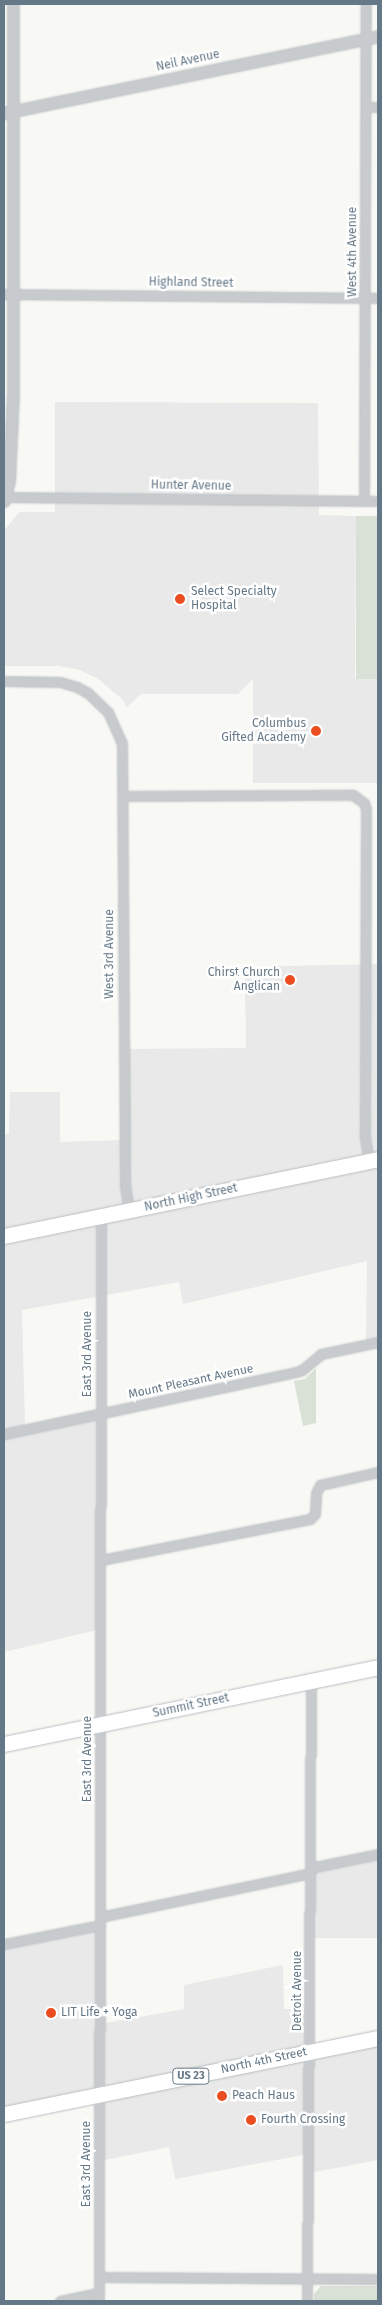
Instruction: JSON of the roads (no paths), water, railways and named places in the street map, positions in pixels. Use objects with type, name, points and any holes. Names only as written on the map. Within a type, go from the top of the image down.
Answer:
[{"type":"main road","name":"North High Street","points":[[4,1236],[374,1160]]},
{"type":"main road","name":"Summit Street","points":[[4,1744],[378,1667]]},
{"type":"main road","name":"North 4th Street","points":[[4,2114],[378,2038]]},
{"type":"street","points":[[4,498],[12,435],[8,294],[8,113],[13,4]]},
{"type":"street","name":"West 4th Avenue","points":[[364,501],[366,4]]},
{"type":"street","name":"Neil Avenue","points":[[8,113],[378,36]]},
{"type":"street","points":[[366,107],[378,107]]},
{"type":"street","name":"Highland Street","points":[[8,294],[378,298]]},
{"type":"street","name":"Hunter Avenue","points":[[4,498],[378,501]]},
{"type":"street","name":"West 3rd Avenue","points":[[4,681],[60,682],[77,688],[100,703],[114,721],[122,743],[124,796],[125,1185],[129,1211]]},
{"type":"street","points":[[124,796],[353,795],[360,799],[366,809],[366,1138],[374,1160]]},
{"type":"street","name":"East 3rd Avenue","points":[[99,2297],[101,1217]]},
{"type":"street","name":"Mount Pleasant Avenue","points":[[4,1434],[296,1372],[302,1370],[322,1354],[378,1342]]},
{"type":"street","points":[[101,1560],[310,1519],[315,1514],[316,1493],[320,1485],[378,1472]]},
{"type":"street","name":"Detroit Avenue","points":[[307,2301],[311,1681]]},
{"type":"street","points":[[4,1944],[378,1854]]},
{"type":"street","points":[[100,2277],[378,2279]]},
{"type":"street","points":[[60,2301],[99,2297]]},
{"type":"place","name":"Select Specialty Hospital","points":[[180,599]]},
{"type":"place","name":"Columbus Gifted Academy","points":[[316,731]]},
{"type":"place","name":"Chirst Church Anglican","points":[[290,980]]},
{"type":"place","name":"LIT Life + Yoga","points":[[51,2013]]},
{"type":"place","name":"Peach Haus","points":[[222,2096]]},
{"type":"place","name":"Fourth Crossing","points":[[251,2120]]}]
